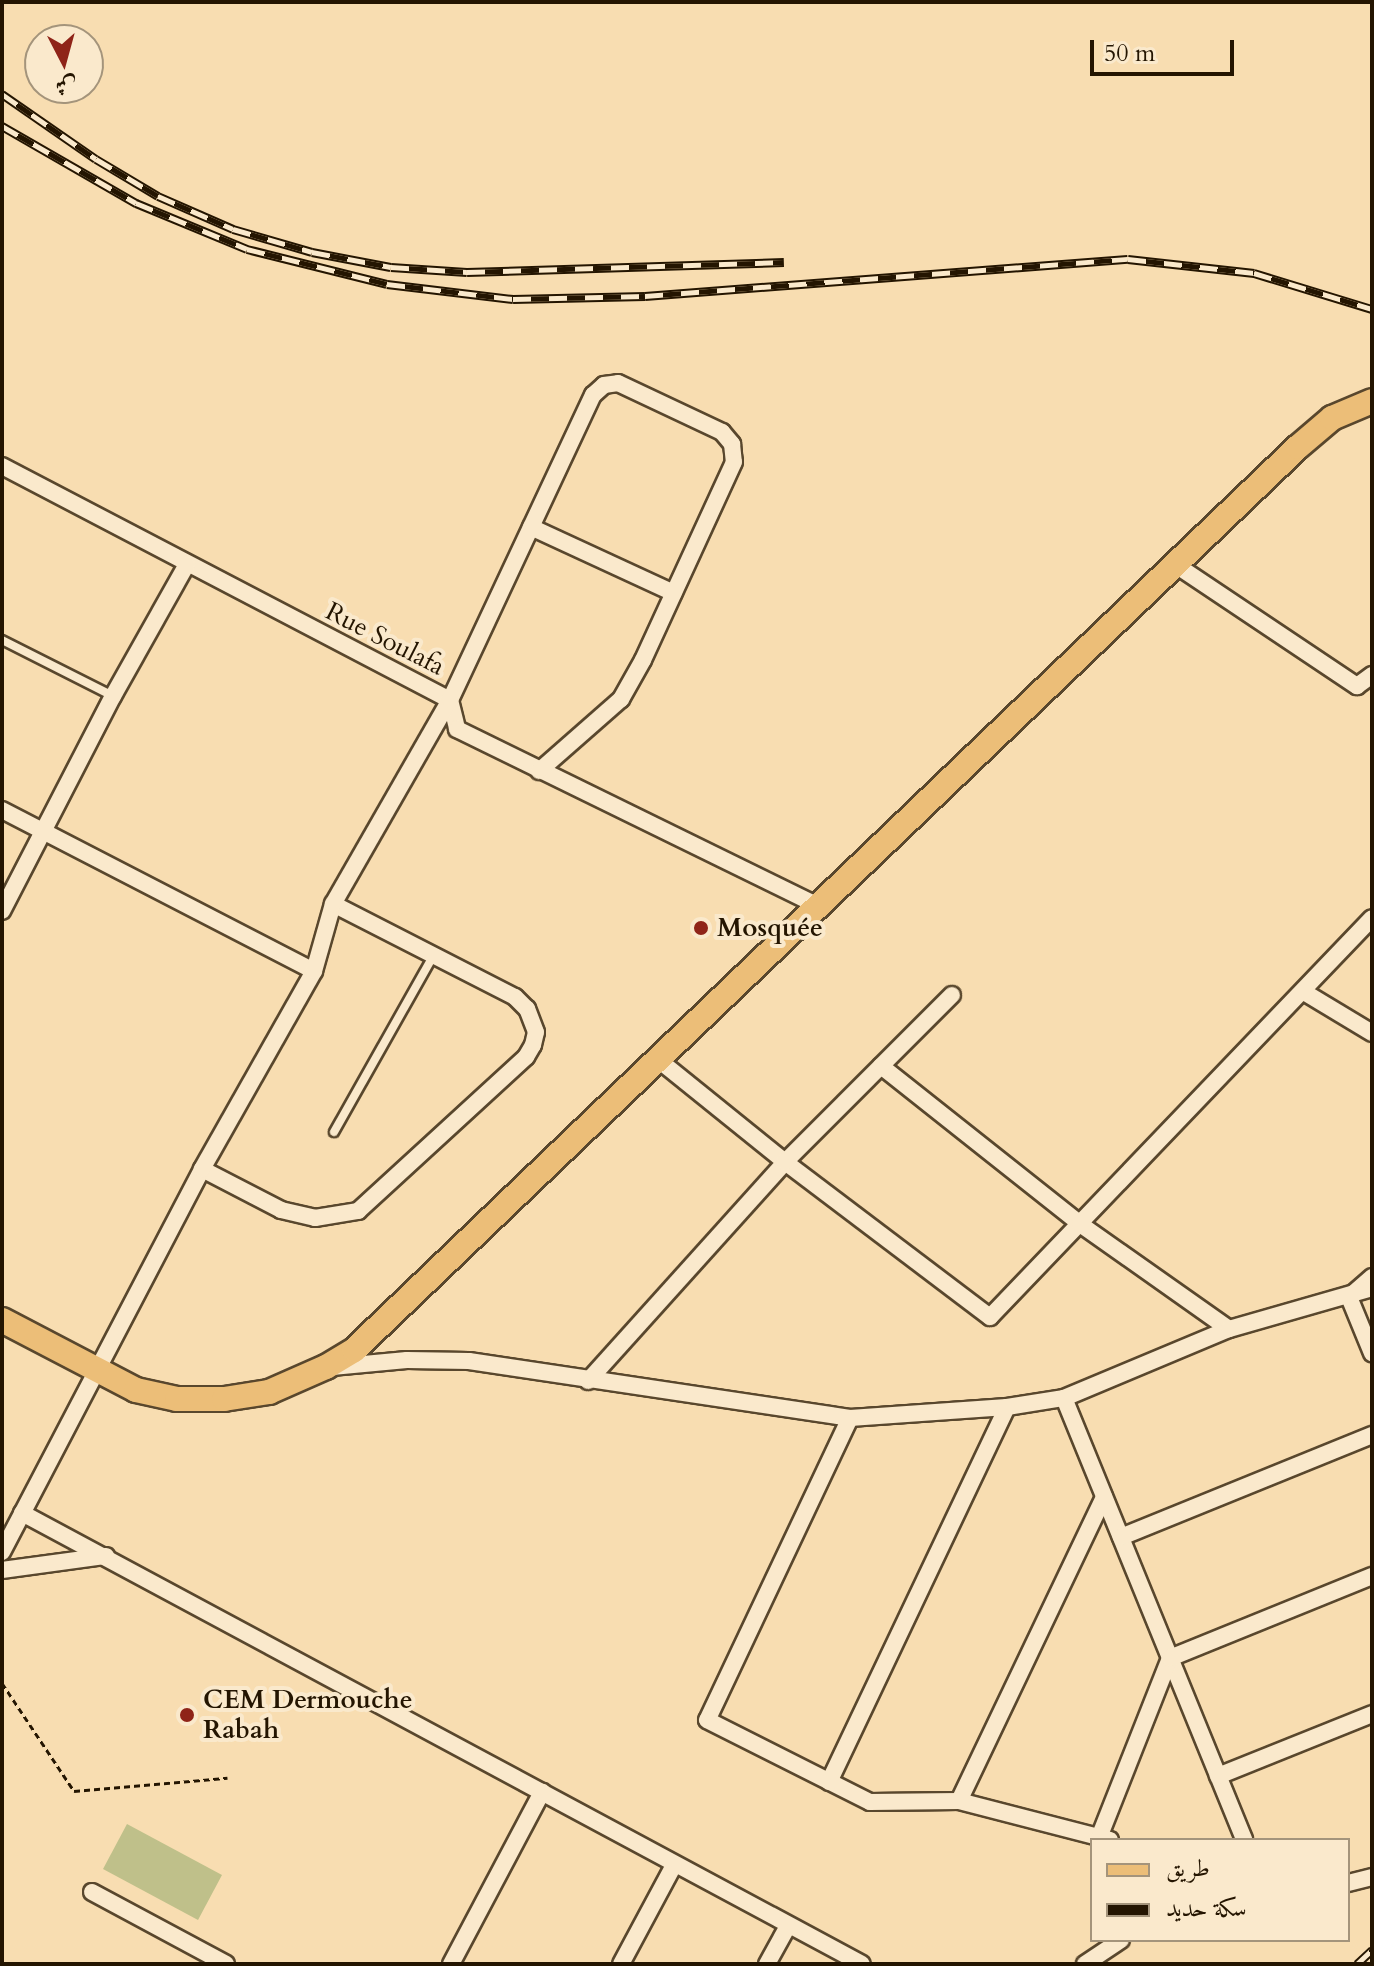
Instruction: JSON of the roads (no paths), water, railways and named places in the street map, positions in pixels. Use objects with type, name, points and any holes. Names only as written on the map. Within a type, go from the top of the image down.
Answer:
[{"type":"main road","points":[[2,1320],[94,1370],[150,1393],[177,1399],[224,1399],[269,1392],[326,1367],[383,1325],[660,1061],[817,905],[1298,447],[1332,418],[1372,401]]},
{"type":"street","points":[[2,1552],[94,1370],[202,1169],[314,971],[333,904],[450,700],[593,395],[604,385],[618,383],[722,432],[732,444],[734,462],[621,699],[539,771]]},
{"type":"street","name":"Rue Soulafa","points":[[2,466],[450,700],[457,729],[817,905]]},
{"type":"street","points":[[531,527],[674,593]]},
{"type":"street","points":[[2,911],[113,696],[187,564]]},
{"type":"street","points":[[1176,565],[1357,686],[1372,675]]},
{"type":"street","points":[[2,810],[314,971]]},
{"type":"street","points":[[202,1169],[281,1210],[315,1218],[358,1211],[526,1057],[536,1032],[527,1009],[515,997],[333,904]]},
{"type":"street","points":[[660,1061],[785,1162],[990,1317],[1372,918]]},
{"type":"street","points":[[1304,992],[1372,1033]]},
{"type":"street","points":[[588,1381],[785,1162],[952,995]]},
{"type":"street","points":[[881,1066],[1080,1224],[1229,1329]]},
{"type":"street","points":[[1349,1297],[1372,1277]]},
{"type":"street","points":[[326,1367],[407,1360],[469,1361],[850,1418],[1007,1407],[1064,1398],[1229,1329],[1372,1288]]},
{"type":"street","points":[[1349,1297],[1372,1353]]},
{"type":"street","points":[[1064,1398],[1243,1838]]},
{"type":"street","points":[[829,1782],[1007,1407]]},
{"type":"street","points":[[850,1418],[707,1720],[870,1802],[959,1801],[1105,1837],[1170,1658],[1372,1576]]},
{"type":"street","points":[[1121,1537],[1372,1435]]},
{"type":"street","points":[[959,1801],[1104,1497]]},
{"type":"street","points":[[22,1513],[862,1964]]},
{"type":"street","points":[[2,1570],[106,1556]]},
{"type":"street","points":[[1218,1776],[1372,1714]]},
{"type":"street","points":[[451,1964],[542,1792]]},
{"type":"street","points":[[621,1964],[674,1865]]},
{"type":"street","points":[[1350,1882],[1372,1877]]},
{"type":"street","points":[[92,1892],[226,1964]]},
{"type":"street","points":[[767,1964],[788,1926]]},
{"type":"street","points":[[1085,1964],[1118,1942]]},
{"type":"lane","points":[[2,640],[113,696]]},
{"type":"lane","points":[[334,1132],[433,955]]},
{"type":"railway","points":[[2,94],[96,159],[158,196],[233,229],[312,252],[391,267],[467,272],[784,262]]},
{"type":"railway","points":[[2,126],[136,203],[247,249],[387,284],[513,299],[645,296],[1128,259],[1254,273],[1372,309]]},
{"type":"railway","points":[[1357,1964],[1372,1950]]},
{"type":"place","name":"Mosquée","points":[[701,928]]},
{"type":"place","name":"CEM Dermouche Rabah","points":[[187,1715]]}]
